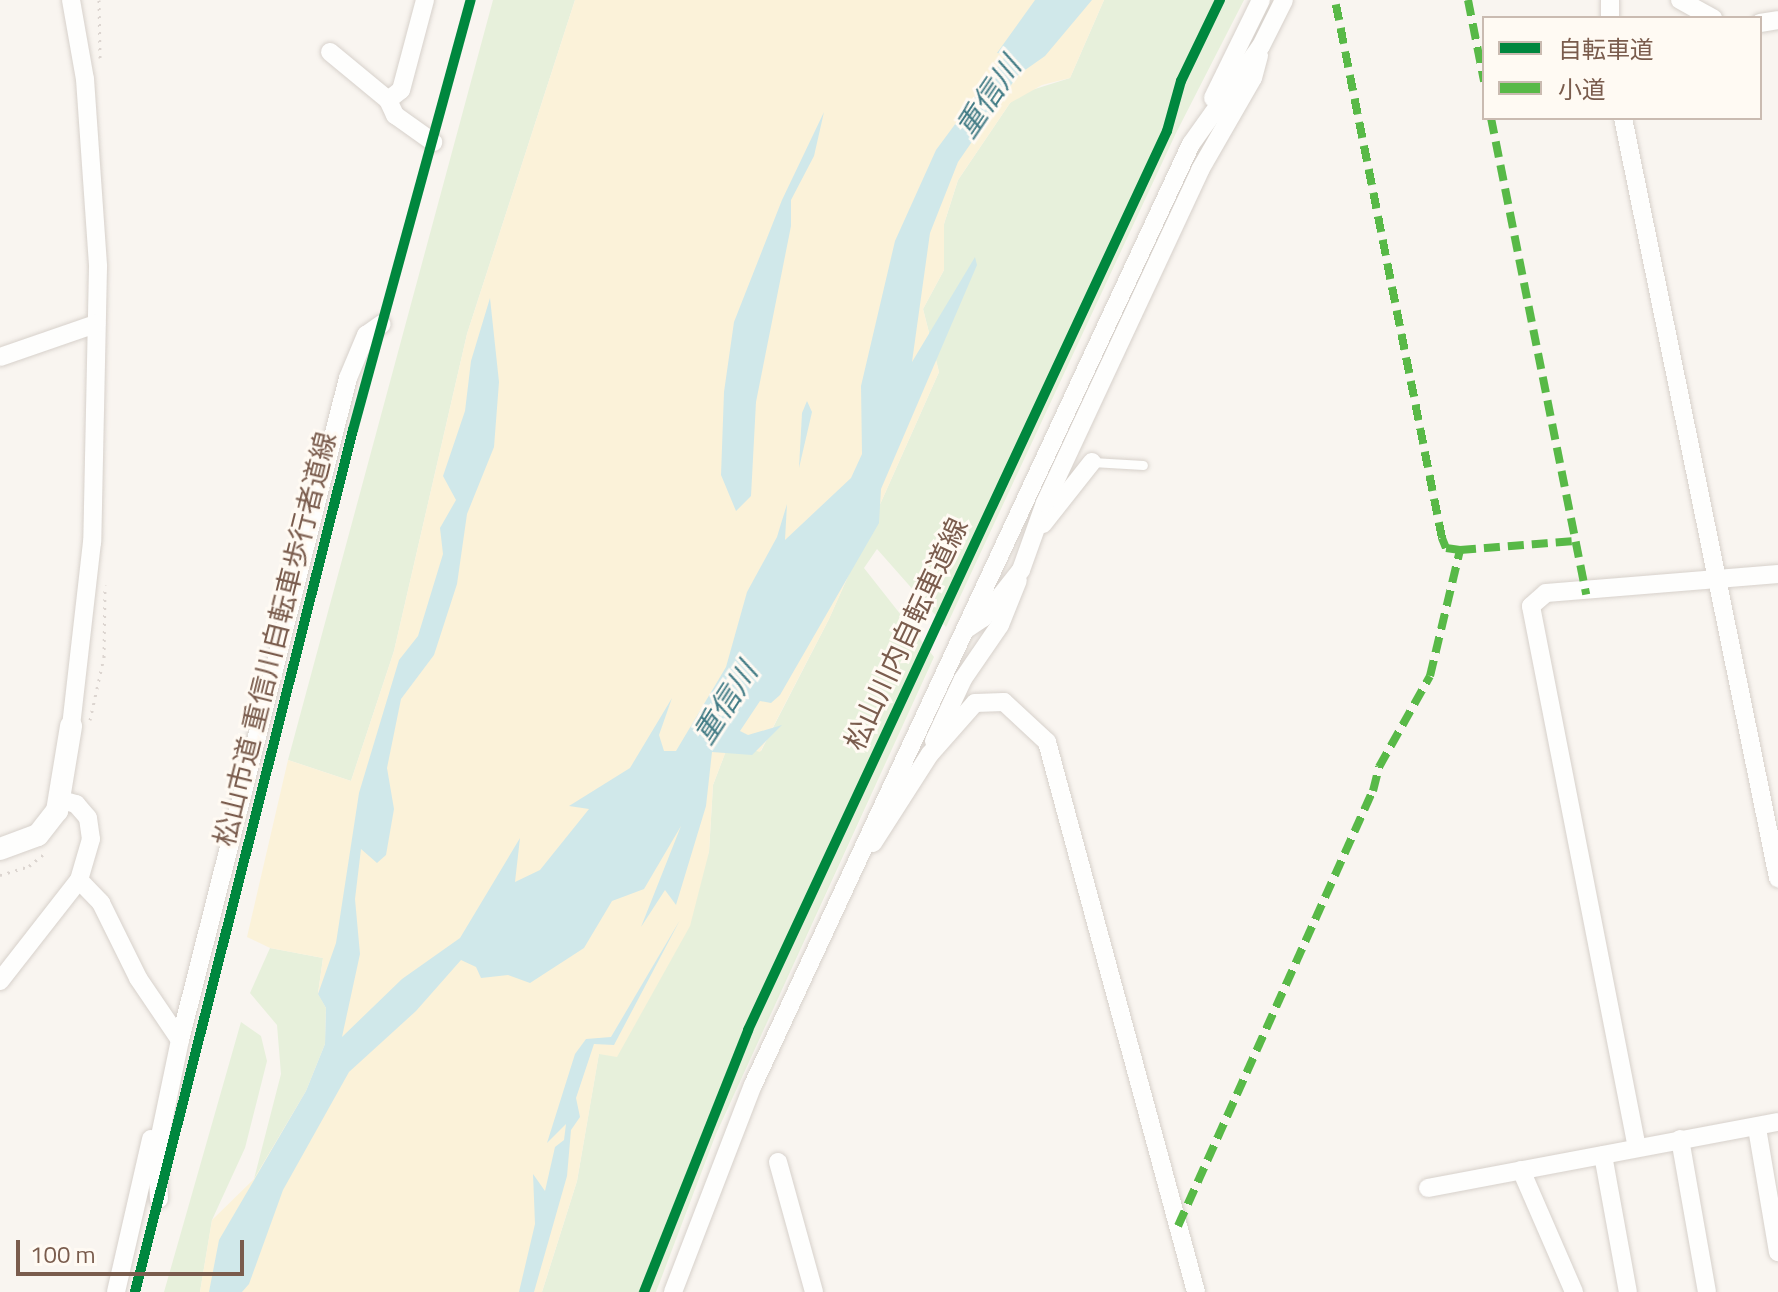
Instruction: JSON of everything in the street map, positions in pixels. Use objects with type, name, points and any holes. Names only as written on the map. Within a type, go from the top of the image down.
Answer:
[{"type":"street","points":[[0,849],[38,835],[61,800],[92,542],[96,324],[85,79],[71,0]]},
{"type":"street","points":[[388,100],[401,90],[425,0]]},
{"type":"street","points":[[673,1292],[753,1085],[1261,0]]},
{"type":"street","points":[[1191,144],[1261,46],[1284,0]]},
{"type":"street","points":[[1680,0],[1709,16]]},
{"type":"street","points":[[858,859],[878,839],[930,754],[963,679],[1000,625],[1045,503],[1200,170],[1253,78],[1261,46]]},
{"type":"street","points":[[330,52],[388,100],[395,115],[433,142]]},
{"type":"street","points":[[1623,120],[1778,878]]},
{"type":"street","points":[[0,357],[96,324]]},
{"type":"street","points":[[116,1292],[139,1182],[162,1115],[348,378],[366,335],[382,324]]},
{"type":"street","points":[[1036,532],[1092,462]]},
{"type":"street","points":[[964,630],[983,618],[1021,570]]},
{"type":"street","points":[[1637,1148],[1531,606],[1546,593],[1778,574]]},
{"type":"street","points":[[930,754],[965,712],[983,699],[1004,702],[1047,742],[1196,1292]]},
{"type":"street","points":[[0,981],[79,880],[91,839],[88,818],[76,804],[61,800]]},
{"type":"street","points":[[79,880],[101,903],[138,978],[180,1040]]},
{"type":"street","points":[[159,1199],[162,1115]]},
{"type":"street","points":[[1428,1188],[1778,1122]]},
{"type":"street","points":[[1757,1128],[1778,1252]]},
{"type":"street","points":[[1680,1139],[1707,1292]]},
{"type":"street","points":[[1603,1155],[1628,1292]]},
{"type":"street","points":[[778,1162],[814,1292]]},
{"type":"street","points":[[1521,1170],[1574,1292]]},
{"type":"lane","points":[[1092,462],[1143,465]]},
{"type":"path","points":[[99,0],[99,57]]},
{"type":"green space","points":[[493,0],[575,0],[467,334],[394,651],[351,781],[288,760]]},
{"type":"green space","points":[[1104,0],[1244,0],[1176,133],[946,627],[877,549],[864,568],[934,657],[716,1134],[656,1292],[542,1292],[577,1181],[599,1053],[709,852],[713,785],[729,743],[761,751],[829,619],[939,372],[923,309],[944,270],[944,224],[958,180],[1019,94],[1070,78]]},
{"type":"green space","points":[[270,948],[323,958],[318,993],[326,1008],[325,1044],[306,1091],[254,1179],[281,1074],[277,1025],[250,993]]},
{"type":"green space","points":[[241,1022],[261,1036],[267,1061],[245,1148],[212,1220],[200,1292],[164,1292]]},
{"type":"sand","points":[[575,0],[1104,0],[1070,78],[1042,85],[1010,103],[958,180],[944,224],[944,270],[923,309],[939,372],[829,619],[760,752],[729,743],[713,785],[709,852],[690,926],[617,1057],[599,1054],[577,1181],[542,1292],[200,1292],[212,1220],[254,1179],[306,1091],[325,1044],[326,1008],[318,994],[323,958],[270,948],[247,937],[288,760],[351,781],[394,651],[467,334]]},
{"type":"water","name":"重信川","points":[[1035,0],[1092,0],[1045,56],[1018,75],[958,162],[930,233],[912,362],[975,257],[977,265],[881,489],[879,523],[780,695],[771,703],[760,701],[740,731],[748,735],[782,725],[752,755],[712,752],[706,806],[676,905],[665,890],[641,927],[681,826],[644,889],[612,901],[584,948],[530,983],[508,975],[481,978],[476,967],[461,960],[416,1011],[349,1072],[283,1190],[249,1284],[242,1292],[209,1292],[219,1240],[306,1091],[325,1044],[326,1008],[318,994],[336,943],[359,793],[399,660],[418,636],[443,554],[440,528],[456,500],[443,476],[465,411],[471,361],[490,298],[499,382],[494,447],[467,514],[457,584],[434,655],[401,699],[387,768],[394,809],[386,855],[377,863],[361,849],[355,899],[360,954],[342,1037],[402,979],[460,938],[520,838],[515,882],[540,870],[589,809],[569,806],[630,768],[672,698],[659,735],[664,751],[676,751],[726,667],[747,592],[777,537],[787,504],[785,540],[851,478],[862,454],[861,386],[895,241],[936,150],[1007,54],[997,53]]},
{"type":"water","points":[[824,112],[814,156],[791,200],[791,226],[756,402],[751,496],[736,511],[721,475],[724,392],[734,322],[782,200]]},
{"type":"water","points":[[807,401],[812,412],[799,468],[802,413]]},
{"type":"water","points":[[680,920],[614,1045],[594,1044],[576,1098],[580,1117],[571,1130],[567,1176],[534,1292],[519,1292],[535,1224],[533,1174],[545,1191],[555,1147],[564,1140],[566,1124],[547,1143],[575,1054],[586,1039],[611,1037]]},
{"type":"marked path","points":[[1178,1226],[1373,791],[1379,767],[1430,676],[1460,550],[1446,548],[1442,538],[1335,0]]},
{"type":"marked path","points":[[1468,0],[1482,71]]},
{"type":"marked path","points":[[1491,120],[1586,595]]},
{"type":"marked path","points":[[1460,550],[1575,541]]},
{"type":"cycle path","name":"松山市道 重信川自転車歩行者道線","points":[[135,1292],[353,430],[471,0]]},
{"type":"cycle path","name":"松山川内自転車道線","points":[[644,1292],[748,1030],[1167,131],[1181,81],[1220,0]]}]
